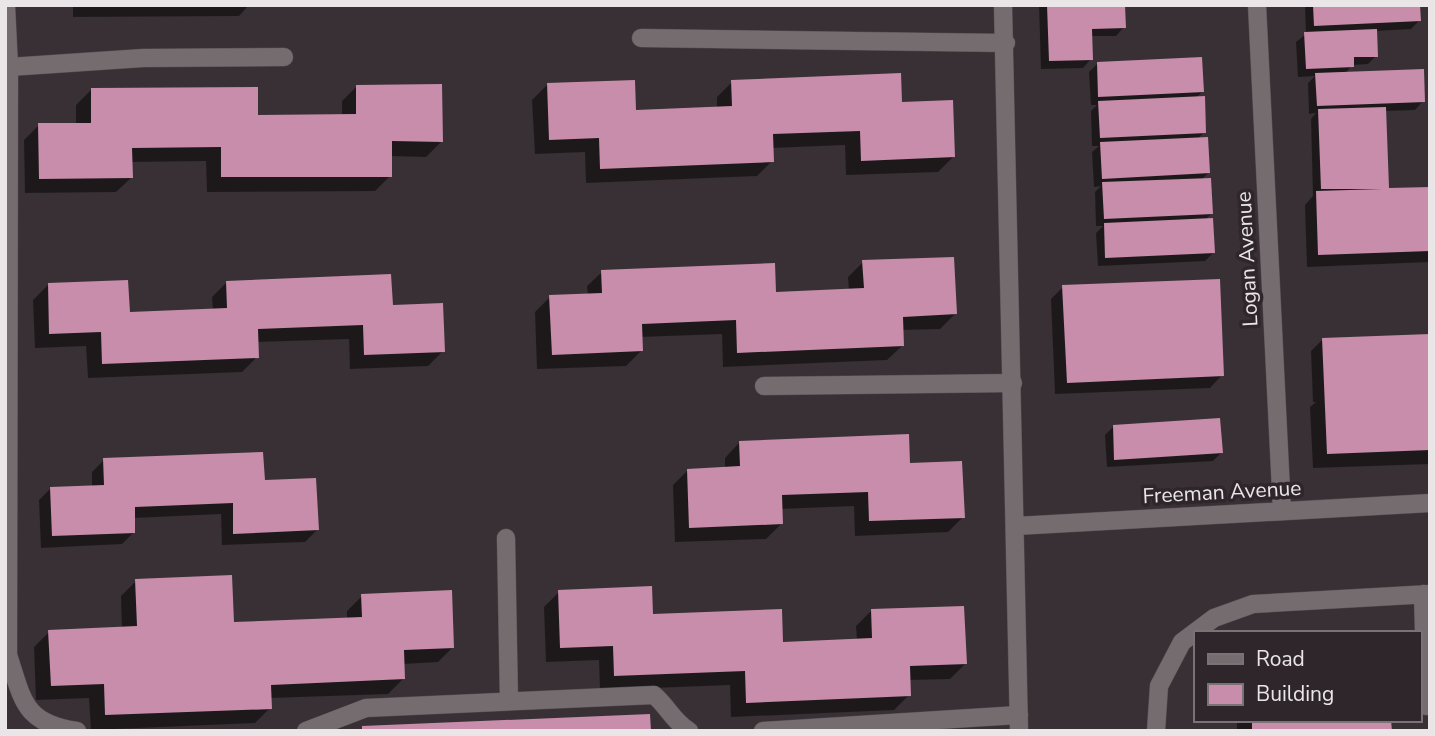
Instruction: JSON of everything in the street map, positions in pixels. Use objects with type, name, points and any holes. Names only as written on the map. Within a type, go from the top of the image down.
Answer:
[{"type":"street","points":[[6,5],[9,67],[8,655],[26,708],[53,727],[77,731]]},
{"type":"street","points":[[764,731],[1019,723],[1006,43],[1003,5]]},
{"type":"street","name":"Logan Avenue","points":[[1257,5],[1282,511]]},
{"type":"street","points":[[641,38],[1006,43]]},
{"type":"street","points":[[9,67],[143,58],[284,57]]},
{"type":"street","points":[[764,386],[1013,383]]},
{"type":"street","name":"Freeman Avenue","points":[[1016,526],[1430,503]]},
{"type":"street","points":[[506,538],[509,701]]},
{"type":"street","points":[[1197,631],[1214,618],[1253,604],[1426,594],[1426,706],[1430,705]]},
{"type":"street","points":[[1156,731],[1159,686],[1182,642],[1194,633]]},
{"type":"street","points":[[306,731],[366,708],[653,695],[666,705],[674,722],[689,731]]},
{"type":"building","points":[[1047,5],[1125,5],[1126,28],[1092,29],[1093,60],[1049,61]]},
{"type":"building","points":[[1313,5],[1420,5],[1421,21],[1314,26]]},
{"type":"building","points":[[1377,29],[1378,57],[1354,57],[1354,67],[1306,69],[1304,32]]},
{"type":"building","points":[[1202,57],[1204,92],[1098,97],[1097,62]]},
{"type":"building","points":[[1424,69],[1425,102],[1317,106],[1315,73]]},
{"type":"building","points":[[901,73],[902,102],[953,100],[955,157],[861,161],[860,131],[773,134],[774,162],[600,169],[599,138],[549,140],[547,83],[635,80],[636,110],[732,106],[731,80]]},
{"type":"building","points":[[442,84],[443,142],[392,141],[392,177],[221,177],[221,147],[132,148],[133,178],[39,179],[38,123],[91,123],[91,88],[258,87],[258,115],[356,114],[356,85]]},
{"type":"building","points":[[1205,96],[1206,133],[1100,138],[1098,101]]},
{"type":"building","points":[[1386,107],[1389,188],[1430,187],[1430,251],[1318,255],[1316,191],[1382,189],[1321,189],[1318,109]]},
{"type":"building","points":[[1208,137],[1210,173],[1102,179],[1100,142]]},
{"type":"building","points":[[1211,178],[1213,214],[1104,219],[1102,182]]},
{"type":"building","points":[[1213,218],[1215,253],[1105,258],[1104,223]]},
{"type":"building","points":[[954,257],[957,314],[903,317],[904,346],[737,353],[736,320],[642,324],[643,351],[552,355],[549,295],[602,293],[601,270],[775,263],[776,292],[864,288],[862,260]]},
{"type":"building","points":[[391,274],[393,305],[443,303],[445,352],[364,355],[363,325],[258,329],[259,358],[102,364],[101,332],[49,334],[48,283],[128,280],[130,312],[227,308],[226,281]]},
{"type":"building","points":[[1220,279],[1224,376],[1067,383],[1062,285]]},
{"type":"building","points":[[1430,334],[1430,450],[1327,454],[1322,338]]},
{"type":"building","points":[[1220,418],[1223,453],[1114,460],[1113,425]]},
{"type":"building","points":[[909,434],[910,463],[962,461],[965,518],[869,521],[868,492],[782,495],[783,524],[689,528],[687,469],[740,466],[739,441]]},
{"type":"building","points":[[263,452],[265,480],[316,478],[319,530],[233,534],[233,503],[135,507],[135,533],[52,536],[50,487],[104,485],[103,458]]},
{"type":"building","points":[[232,575],[234,622],[362,617],[361,594],[452,590],[454,648],[404,650],[405,679],[271,685],[272,709],[105,715],[104,684],[51,686],[48,630],[137,626],[135,579]]},
{"type":"building","points":[[652,586],[653,614],[782,609],[783,642],[872,638],[871,609],[964,606],[967,664],[910,666],[911,696],[746,703],[745,671],[614,676],[613,646],[560,648],[558,590]]},
{"type":"building","points":[[650,714],[651,731],[362,731],[362,726]]},
{"type":"building","points":[[1252,722],[1391,722],[1392,731],[1252,731]]}]
